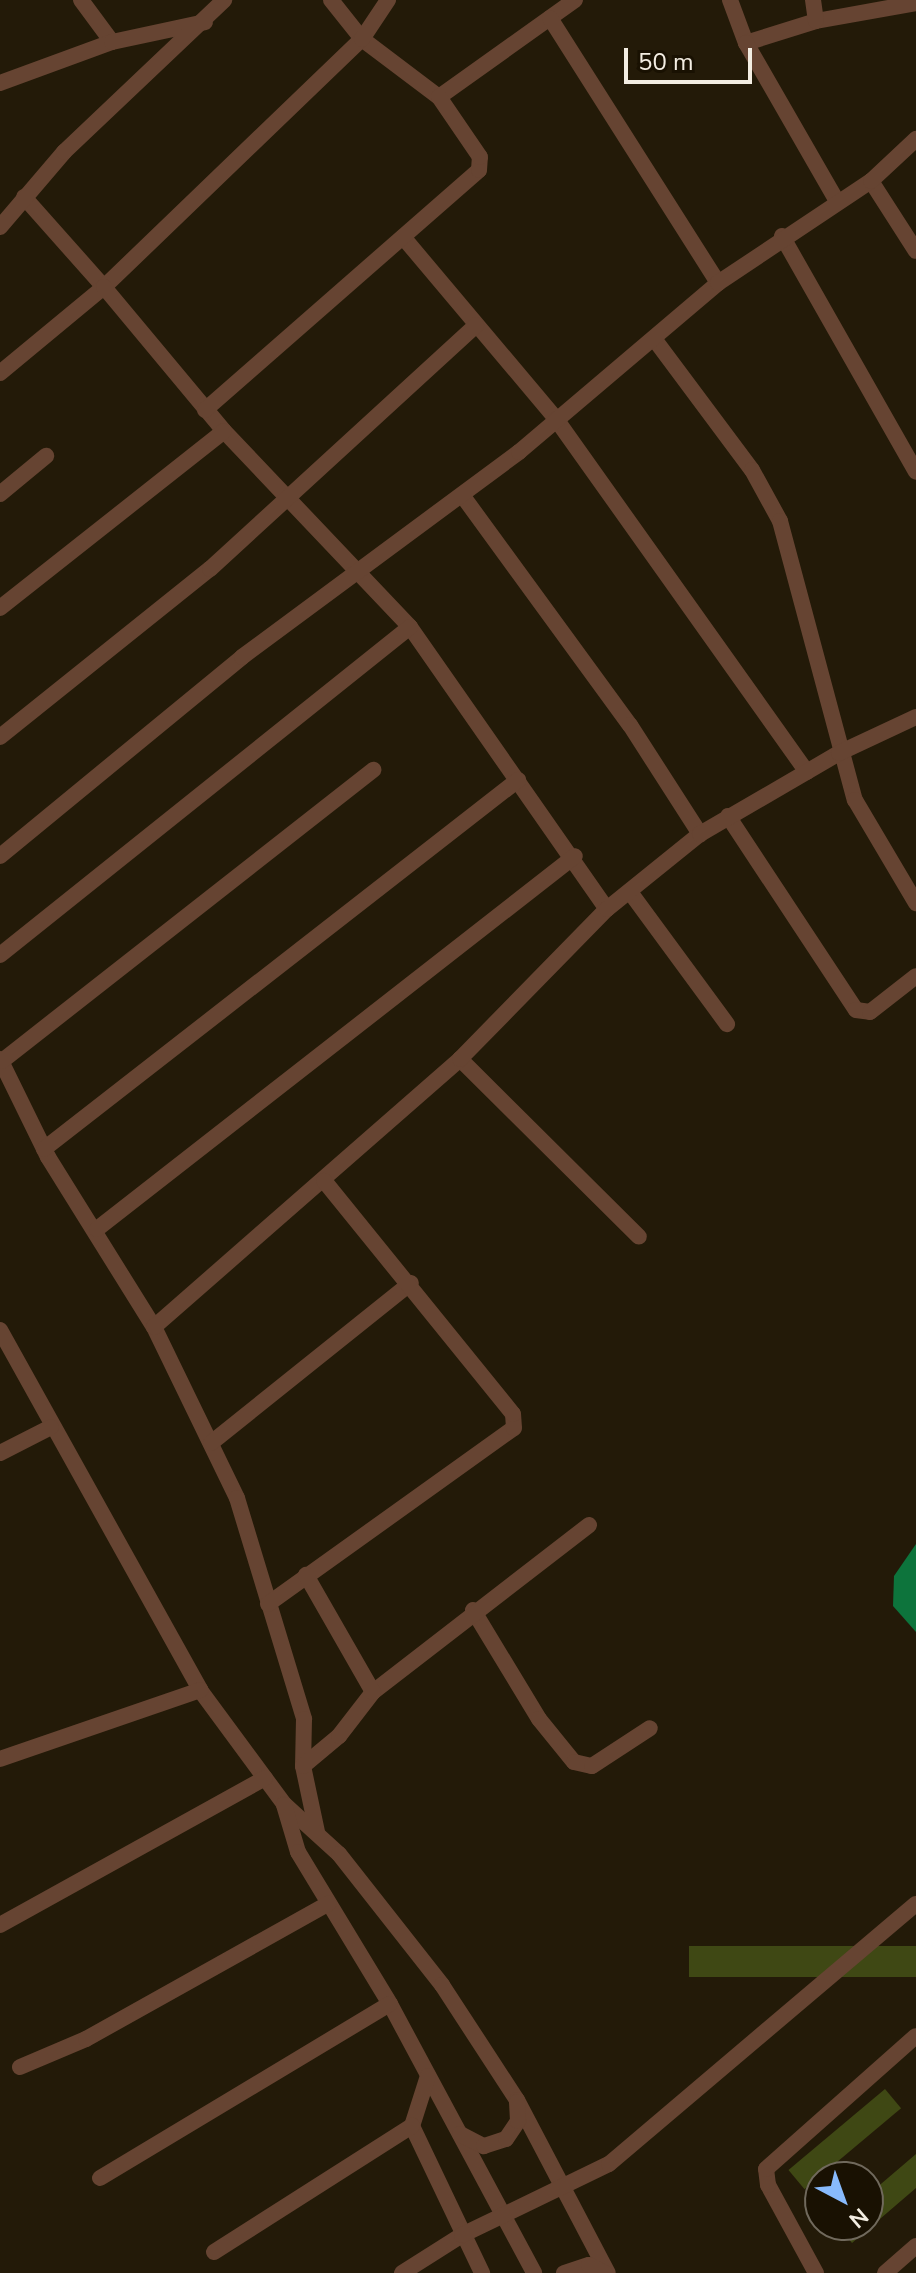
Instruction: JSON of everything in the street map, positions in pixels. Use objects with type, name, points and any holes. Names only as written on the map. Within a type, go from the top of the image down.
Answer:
[{"type":"street","points":[[81,0],[112,42]]},
{"type":"street","points":[[0,227],[64,152],[207,21],[224,0]]},
{"type":"street","points":[[205,410],[479,170],[480,157],[439,97],[362,39],[331,0]]},
{"type":"street","points":[[0,373],[104,287],[362,39],[388,0]]},
{"type":"street","points":[[439,97],[575,0]]},
{"type":"street","points":[[730,0],[746,43],[837,201]]},
{"type":"street","points":[[813,0],[816,21]]},
{"type":"street","points":[[746,43],[816,21],[916,3]]},
{"type":"street","points":[[550,18],[718,283]]},
{"type":"street","points":[[0,83],[112,42],[207,21]]},
{"type":"street","points":[[0,856],[104,766],[462,495],[655,340],[718,283],[782,236],[871,181],[916,139]]},
{"type":"street","points":[[871,181],[916,251]]},
{"type":"street","points":[[24,197],[104,287],[205,410],[410,627],[575,856],[607,909]]},
{"type":"street","points":[[782,236],[916,472]]},
{"type":"street","points":[[403,237],[556,419],[807,772]]},
{"type":"street","points":[[0,737],[210,569],[476,325]]},
{"type":"street","points":[[655,340],[752,470],[780,521],[839,753],[855,800],[916,903]]},
{"type":"street","points":[[0,608],[224,431]]},
{"type":"street","points":[[0,494],[46,456]]},
{"type":"street","points":[[462,495],[630,725],[700,834]]},
{"type":"street","points":[[0,955],[410,627]]},
{"type":"street","points":[[154,1327],[460,1059],[607,909],[700,834],[839,753],[916,717]]},
{"type":"street","points":[[317,1832],[303,1766],[304,1719],[268,1604],[252,1538],[211,1443],[154,1327],[97,1229],[44,1149],[1,1060],[373,770]]},
{"type":"street","points":[[44,1149],[518,780]]},
{"type":"street","points":[[728,816],[856,1010],[870,1012],[916,976]]},
{"type":"street","points":[[97,1229],[575,856]]},
{"type":"street","points":[[630,892],[727,1024]]},
{"type":"street","points":[[460,1059],[639,1237]]},
{"type":"street","points":[[268,1604],[514,1428],[513,1414],[411,1283],[324,1181]]},
{"type":"street","points":[[211,1443],[411,1283]]},
{"type":"street","points":[[0,1330],[51,1427],[200,1690],[284,1804],[317,1832],[416,1949],[517,2100],[606,2273]]},
{"type":"street","points":[[0,1453],[51,1427]]},
{"type":"street","points":[[303,1766],[339,1736],[373,1692],[473,1610],[589,1525]]},
{"type":"street","points":[[306,1575],[373,1692]]},
{"type":"street","points":[[473,1610],[539,1719],[574,1762],[592,1766],[650,1728]]},
{"type":"street","points":[[0,1759],[200,1690]]},
{"type":"street","points":[[0,1925],[265,1778]]},
{"type":"street","points":[[284,1804],[298,1852],[390,2004],[534,2273]]},
{"type":"street","points":[[20,2067],[86,2039],[329,1903]]},
{"type":"street","points":[[402,2273],[462,2235],[609,2164],[916,1904]]},
{"type":"street","points":[[100,2178],[390,2004]]},
{"type":"street","points":[[816,2273],[768,2185],[766,2169],[916,2036]]},
{"type":"street","points":[[214,2252],[412,2126],[428,2076]]},
{"type":"street","points":[[457,2130],[473,2144],[495,2145],[513,2131],[517,2100]]},
{"type":"street","points":[[412,2126],[482,2273]]},
{"type":"street","points":[[885,2273],[916,2246]]},
{"type":"street","points":[[564,2273],[589,2265],[606,2273]]},
{"type":"shaded area","points":[[916,1544],[916,1632],[893,1606],[894,1576]]},
{"type":"building","points":[[689,1946],[916,1946],[916,1977],[689,1977]]},
{"type":"building","points":[[885,2089],[901,2108],[838,2161],[804,2161],[804,2188],[788,2170]]},
{"type":"building","points":[[916,2154],[916,2188],[884,2216],[884,2181]]}]
